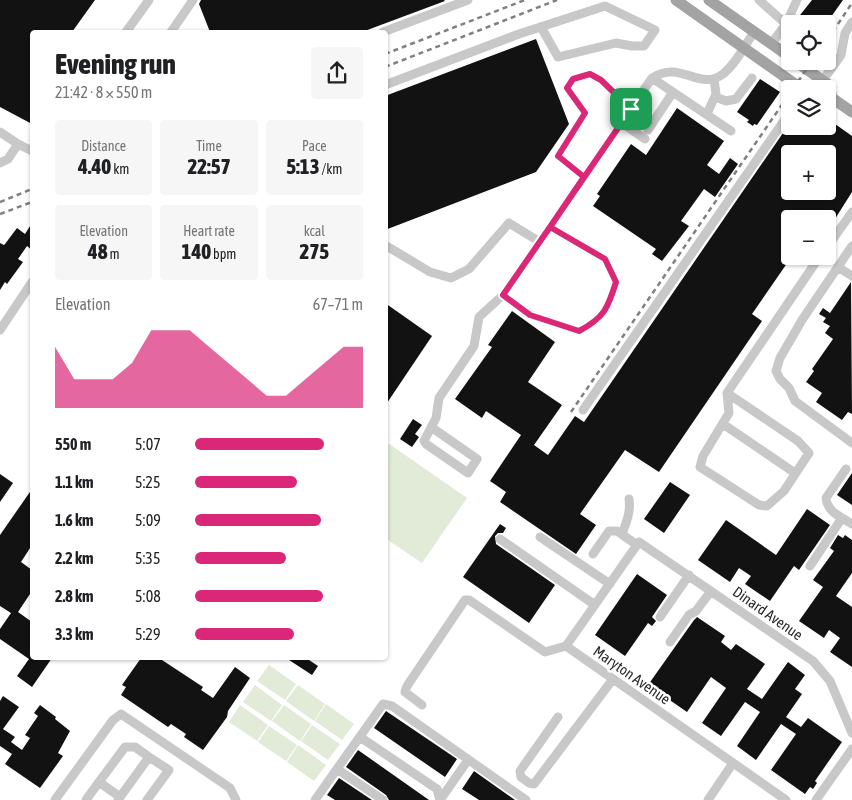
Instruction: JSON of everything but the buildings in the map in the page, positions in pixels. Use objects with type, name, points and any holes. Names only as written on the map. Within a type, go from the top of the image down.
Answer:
[{"type":"main road","points":[[676,0],[789,80]]},
{"type":"main road","points":[[709,0],[781,51]]},
{"type":"main road","points":[[805,70],[816,80]]},
{"type":"main road","points":[[836,100],[852,112]]},
{"type":"street","points":[[127,30],[148,0]]},
{"type":"street","points":[[173,30],[193,0]]},
{"type":"street","points":[[388,30],[468,0]]},
{"type":"street","points":[[759,0],[781,20]]},
{"type":"street","points":[[790,15],[797,0]]},
{"type":"street","points":[[388,85],[541,27],[605,6],[655,30],[644,46],[616,43],[558,58],[541,27]]},
{"type":"street","points":[[823,80],[841,55],[845,33],[852,22]]},
{"type":"street","points":[[771,44],[781,31]]},
{"type":"street","points":[[431,427],[477,459],[468,473],[426,444],[425,437],[438,410],[437,403],[439,398],[474,346],[479,317],[503,295],[652,78],[666,71],[679,72],[704,80],[714,79],[724,73],[754,32]]},
{"type":"street","points":[[584,177],[558,156],[585,113],[567,88],[573,79],[590,74],[601,80],[631,109]]},
{"type":"street","points":[[652,78],[731,131]]},
{"type":"street","points":[[715,97],[726,101],[736,100],[752,78]]},
{"type":"street","points":[[707,114],[715,97],[716,86],[714,79]]},
{"type":"street","points":[[622,123],[646,135],[673,92]]},
{"type":"street","points":[[583,410],[781,125]]},
{"type":"street","points":[[0,132],[30,151]]},
{"type":"street","points":[[0,163],[8,159],[18,144]]},
{"type":"street","points":[[836,235],[852,212]]},
{"type":"street","points":[[388,246],[430,272],[451,278],[469,268],[509,223],[540,242]]},
{"type":"street","points":[[503,295],[530,315],[579,331],[596,322],[608,308],[616,282],[605,259],[550,227]]},
{"type":"street","points":[[852,246],[793,335],[780,358],[776,371],[780,379],[789,388],[795,400],[852,443]]},
{"type":"street","points":[[727,393],[798,440],[809,453],[784,491],[767,506],[759,505],[700,467],[703,456],[730,413],[727,393],[814,265]]},
{"type":"street","points":[[838,267],[852,276]]},
{"type":"street","points":[[0,330],[30,285]]},
{"type":"street","points":[[723,424],[795,473]]},
{"type":"street","points":[[846,469],[826,498],[829,509],[852,524]]},
{"type":"street","points":[[593,554],[609,531],[617,531],[622,534],[628,516],[630,499]]},
{"type":"street","points":[[810,566],[842,518]]},
{"type":"street","name":"Dinard Avenue","points":[[622,534],[689,575],[820,668],[838,698],[852,733]]},
{"type":"street","points":[[540,537],[610,584]]},
{"type":"street","points":[[500,539],[595,605]]},
{"type":"street","points":[[422,705],[405,692],[407,686],[466,600],[469,600],[545,652],[566,646],[638,543]]},
{"type":"street","points":[[660,617],[689,575]]},
{"type":"street","points":[[670,642],[689,615],[696,611],[711,591]]},
{"type":"street","name":"Maryton Avenue","points":[[566,646],[786,800]]},
{"type":"street","points":[[558,716],[520,772],[521,777],[529,783],[534,784],[613,679]]},
{"type":"street","points":[[315,800],[383,704],[392,706],[526,800]]},
{"type":"street","points":[[55,800],[113,720],[121,714],[230,788],[236,800]]},
{"type":"street","points":[[360,737],[438,789],[440,800]]},
{"type":"street","points":[[86,800],[125,747],[136,747],[169,770],[147,800]]},
{"type":"street","points":[[816,800],[852,748]]},
{"type":"street","points":[[101,780],[119,799],[149,757]]},
{"type":"street","points":[[440,800],[468,760]]},
{"type":"street","points":[[708,800],[733,763]]},
{"type":"street","points":[[337,769],[383,800]]},
{"type":"green space","points":[[388,443],[467,498],[422,563],[388,540]]},
{"type":"green space","points":[[269,665],[296,684],[285,700],[257,681]]},
{"type":"green space","points":[[255,685],[282,705],[271,721],[243,702]]},
{"type":"green space","points":[[298,685],[325,704],[314,721],[286,701]]},
{"type":"green space","points":[[326,704],[354,724],[342,740],[315,721]]},
{"type":"green space","points":[[240,705],[268,725],[257,741],[229,722]]},
{"type":"green space","points":[[284,705],[311,724],[300,741],[272,721]]},
{"type":"green space","points":[[312,725],[340,744],[328,760],[301,741]]},
{"type":"green space","points":[[269,726],[297,745],[286,761],[258,742]]},
{"type":"green space","points":[[298,745],[326,765],[314,781],[287,762]]},
{"type":"railway","points":[[388,53],[525,0]]},
{"type":"railway","points":[[388,66],[557,0]]},
{"type":"railway","points":[[836,27],[852,3]]},
{"type":"railway","points":[[799,80],[806,70]]},
{"type":"railway","points":[[571,412],[781,106]]},
{"type":"railway","points":[[0,202],[30,190]]},
{"type":"railway","points":[[0,214],[30,203]]},
{"type":"route","points":[[631,109],[550,227],[540,242],[503,295],[530,315],[579,331],[596,322],[608,308],[616,282],[605,259],[550,227],[584,177],[558,156],[585,113],[567,88],[573,79],[590,74],[601,80],[631,109]]}]
